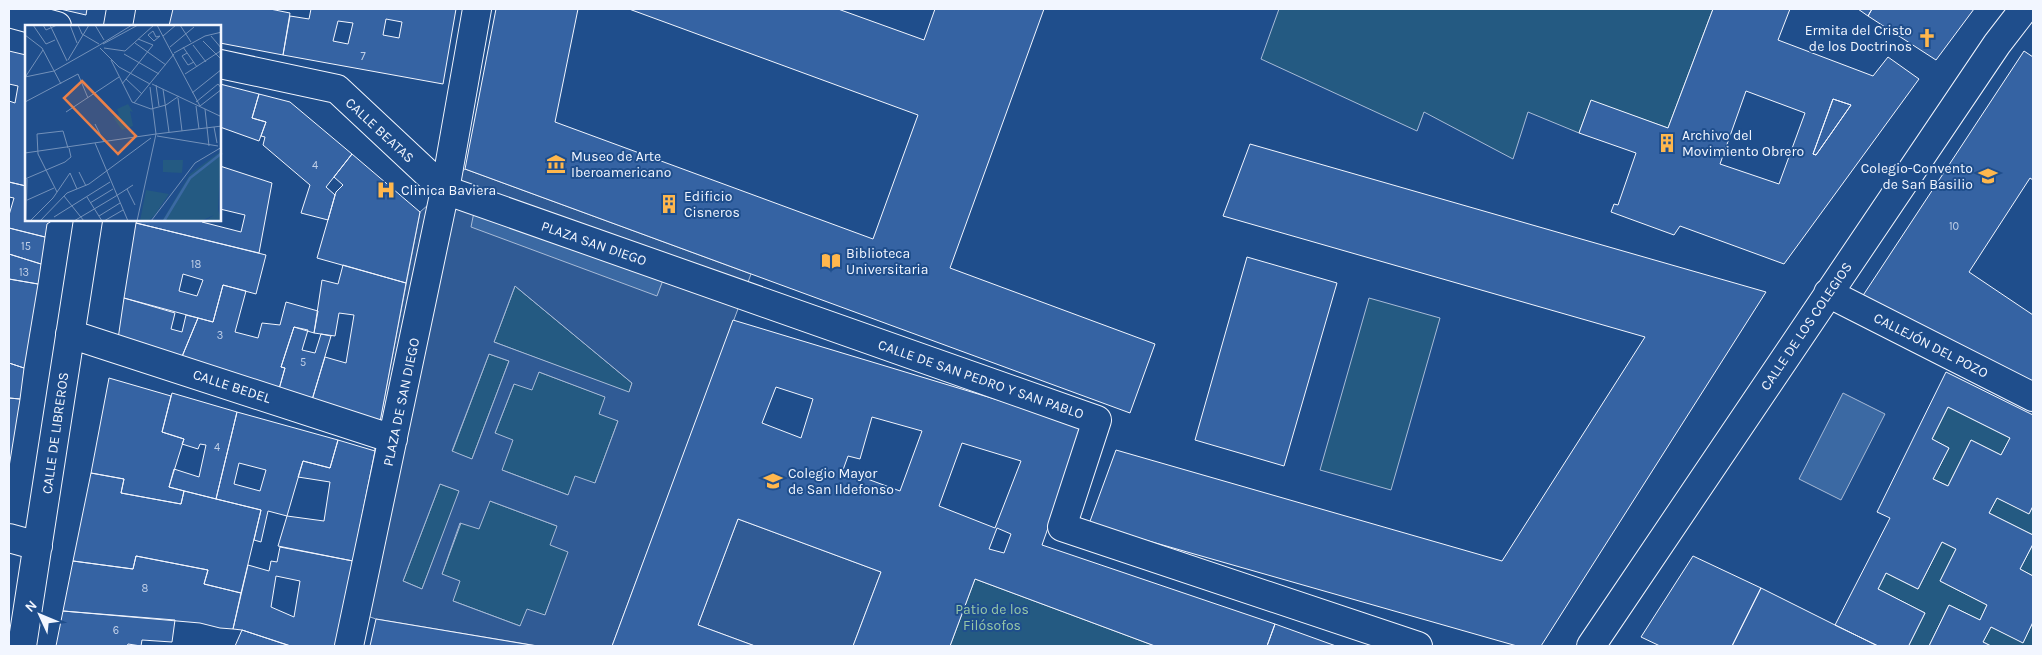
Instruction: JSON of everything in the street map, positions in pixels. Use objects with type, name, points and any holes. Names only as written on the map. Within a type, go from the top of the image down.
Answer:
[{"type":"street","points":[[118,25],[121,9]]},
{"type":"street","name":"PLAZA DE SAN DIEGO","points":[[349,646],[445,190],[477,9]]},
{"type":"street","name":"CALLE DE LOS COLEGIOS","points":[[1591,646],[1997,44],[2024,9]]},
{"type":"street","points":[[9,13],[53,25]]},
{"type":"street","name":"CALLE BEATAS","points":[[221,64],[337,89],[445,190]]},
{"type":"street","name":"PLAZA SAN DIEGO","points":[[445,190],[743,295]]},
{"type":"street","name":"CALLE DE LIBREROS","points":[[22,646],[88,221]]},
{"type":"street","name":"CALLEJÓN DEL POZO","points":[[1828,293],[2033,397]]},
{"type":"street","name":"CALLE DE SAN PEDRO Y SAN PABLO","points":[[743,295],[1098,420],[1062,527],[1418,646]]},
{"type":"street","name":"CALLE BEDEL","points":[[70,334],[393,439]]},
{"type":"street","points":[[9,538],[38,546]]},
{"type":"green space","points":[[1279,9],[1713,9],[1668,128],[1591,101],[1579,133],[1528,112],[1513,159],[1424,112],[1417,131],[1261,59]]},
{"type":"green space","points":[[515,286],[632,383],[629,393],[494,342]]},
{"type":"green space","points":[[1369,298],[1440,318],[1391,490],[1320,470]]},
{"type":"green space","points":[[489,354],[509,361],[472,459],[452,452]]},
{"type":"green space","points":[[539,372],[606,397],[618,421],[595,483],[568,495],[502,470],[495,433],[514,384]]},
{"type":"green space","points":[[1948,407],[2010,438],[2001,455],[1971,440],[1948,486],[1933,479],[1949,448],[1932,439]]},
{"type":"green space","points":[[440,484],[460,491],[422,589],[403,581]]},
{"type":"green space","points":[[1997,498],[2029,513],[2033,506],[2033,535],[1989,513]]},
{"type":"green space","points":[[490,501],[557,526],[569,552],[545,615],[520,626],[453,601],[442,574],[461,523]]},
{"type":"green space","points":[[1942,542],[1956,549],[1940,581],[1987,605],[1980,620],[1949,605],[1929,646],[1911,646],[1909,645],[1925,613],[1878,589],[1886,573],[1918,589]]},
{"type":"green space","points":[[2033,544],[2033,576],[2020,569]]},
{"type":"green space","name":"Patio de los Filósofos","points":[[975,579],[1155,646],[950,646]]},
{"type":"green space","points":[[2033,622],[2033,646],[1991,646],[1983,642],[1991,627],[2023,642]]},
{"type":"shaded area","points":[[465,169],[751,274],[612,646],[538,646],[376,619],[344,608],[420,212]],"holes":[[[515,286],[632,383],[629,392],[494,342]],[[489,354],[509,361],[472,459],[452,451]],[[539,372],[605,397],[599,414],[618,421],[595,483],[575,476],[568,495],[502,470],[513,440],[495,433],[514,384],[532,390]],[[440,484],[459,491],[422,589],[403,581]],[[490,501],[557,526],[550,545],[568,552],[545,615],[527,609],[520,626],[453,601],[460,581],[442,574],[460,523],[479,529]]]},
{"type":"shaded area","points":[[474,212],[663,280],[657,296],[471,227]]},
{"type":"shaded area","points":[[1843,393],[1885,414],[1841,500],[1799,479]]},
{"type":"shaded area","points":[[738,519],[881,572],[853,646],[755,646],[698,625]]},
{"type":"building","points":[[60,9],[87,9],[86,15]]},
{"type":"building","points":[[173,9],[270,9],[290,13],[283,55],[221,43],[221,25],[169,25]]},
{"type":"building","points":[[311,9],[456,9],[443,84],[283,55],[290,16],[309,19]],"holes":[[[386,19],[402,22],[399,38],[383,35]],[[338,21],[353,23],[348,44],[333,41]]]},
{"type":"building","name":"Edificio Cisneros","points":[[496,9],[578,9],[555,122],[873,239],[918,115],[629,9],[838,9],[924,40],[935,9],[1044,9],[950,268],[1155,344],[1130,413],[465,169]]},
{"type":"building","name":"Archivo del Movimiento Obrero","points":[[1713,9],[1790,9],[1778,40],[1873,76],[1888,57],[1919,79],[1784,264],[1680,226],[1674,235],[1611,212],[1614,204],[1618,205],[1636,153],[1579,133],[1591,100],[1668,128]],"holes":[[[1746,91],[1805,113],[1779,184],[1720,164]],[[1833,99],[1851,105],[1816,155],[1813,154]]]},
{"type":"building","points":[[1858,9],[1872,9],[1868,16]]},
{"type":"building","name":"Ermita del Cristo de los Doctrinos","points":[[1872,9],[1974,9],[1936,60],[1868,16]]},
{"type":"building","points":[[9,51],[25,55],[25,186],[9,182],[9,101],[15,103],[18,86],[9,84]]},
{"type":"building","name":"Colegio-Convento de San Basilio","points":[[2024,51],[2033,57],[2033,180],[2030,178],[1969,272],[2033,315],[2033,386],[1860,300]]},
{"type":"building","points":[[221,84],[259,94],[252,118],[266,122],[259,141],[221,127]]},
{"type":"building","points":[[259,94],[290,102],[352,154],[326,187],[335,195],[328,220],[301,213],[310,185],[263,145],[265,137],[261,136],[266,122],[252,118]]},
{"type":"building","points":[[1833,99],[1851,105],[1816,155],[1813,154]]},
{"type":"building","points":[[1250,144],[1766,292],[1541,646],[1517,646],[1089,524],[1116,450],[1502,561],[1645,337],[1223,216]]},
{"type":"building","points":[[352,154],[420,212],[406,283],[317,258],[336,192],[343,185],[334,177]]},
{"type":"building","points":[[221,166],[272,183],[259,253],[136,223],[137,221],[202,221],[241,232],[245,215],[221,209]]},
{"type":"building","points":[[9,182],[25,186],[25,221],[52,221],[47,224],[45,237],[9,228],[9,215],[14,198],[9,197]]},
{"type":"building","points":[[136,223],[266,255],[256,294],[223,285],[213,322],[124,298]],"holes":[[[183,274],[203,280],[197,296],[179,291]]]},
{"type":"building","points":[[9,228],[45,237],[41,264],[9,254]]},
{"type":"building","points":[[9,254],[41,264],[38,284],[9,279]]},
{"type":"building","points":[[1247,257],[1337,283],[1284,466],[1195,440]]},
{"type":"building","points":[[343,265],[406,283],[380,422],[312,400],[325,357],[346,363],[354,315],[339,313],[335,336],[314,333],[322,280],[338,284]]},
{"type":"building","points":[[9,279],[38,284],[24,368],[9,363]]},
{"type":"building","points":[[223,285],[246,291],[235,332],[258,338],[262,323],[280,325],[286,302],[318,311],[314,333],[294,327],[281,367],[285,368],[279,389],[181,359],[198,318],[213,322]]},
{"type":"building","points":[[124,298],[175,313],[171,329],[182,332],[186,315],[198,318],[181,359],[118,339]]},
{"type":"building","name":"Colegio Mayor de San Ildefonso","points":[[733,320],[1084,426],[1042,545],[1275,624],[1267,646],[1155,646],[975,579],[950,646],[853,646],[881,572],[738,519],[698,625],[755,646],[612,646]],"holes":[[[776,387],[813,399],[801,438],[762,423]],[[872,417],[922,431],[900,491],[843,470],[848,456],[860,459]],[[962,443],[1021,461],[995,528],[939,506]],[[997,528],[1011,534],[1004,553],[989,549]]]},
{"type":"building","points":[[294,327],[308,330],[302,350],[315,353],[321,334],[331,336],[312,400],[279,389],[285,368],[281,367]]},
{"type":"building","points":[[9,363],[24,368],[20,399],[9,398]]},
{"type":"building","points":[[1946,372],[2033,415],[2033,506],[2029,514],[1997,498],[1989,513],[2033,535],[2033,544],[2020,569],[2033,576],[2033,622],[2023,643],[1991,627],[1983,642],[1991,646],[1929,646],[1949,605],[1980,620],[1987,605],[1940,581],[1956,549],[1942,542],[1918,589],[1886,573],[1878,589],[1925,613],[1909,645],[1911,646],[1878,646],[1835,625],[1890,518],[1877,512]],"holes":[[[1948,407],[2010,438],[2001,455],[1971,440],[1948,486],[1933,479],[1949,448],[1932,439]]]},
{"type":"building","points":[[109,378],[171,396],[162,432],[184,439],[169,487],[184,491],[181,504],[121,493],[124,479],[91,473]]},
{"type":"building","points":[[172,393],[237,412],[216,499],[169,487],[174,469],[199,477],[206,445],[200,444],[198,449],[182,444],[184,439],[162,432]]},
{"type":"building","points":[[9,398],[20,399],[9,467]]},
{"type":"building","points":[[237,412],[338,440],[330,468],[303,461],[287,516],[268,511],[261,542],[254,540],[261,510],[216,499]],"holes":[[[239,463],[266,470],[260,491],[234,484]]]},
{"type":"building","points":[[338,440],[375,451],[353,561],[278,546],[287,516],[324,521],[330,482],[298,477],[303,461],[330,468]]},
{"type":"building","points":[[91,473],[124,479],[121,493],[181,504],[184,491],[261,510],[241,593],[204,584],[208,570],[136,556],[133,569],[73,561]]},
{"type":"building","points":[[280,547],[353,561],[337,646],[290,646],[242,630],[233,629],[248,565],[269,571],[271,561],[277,562]],"holes":[[[276,576],[300,581],[294,617],[271,607]]]},
{"type":"building","points":[[136,556],[208,570],[204,584],[241,593],[233,629],[200,623],[63,611],[73,561],[133,569]]},
{"type":"building","points":[[1693,556],[1761,588],[1732,646],[1660,646],[1641,637]]},
{"type":"building","points":[[1761,588],[1835,625],[1878,646],[1732,646]]},
{"type":"building","points":[[63,611],[175,620],[172,642],[142,640],[141,646],[128,644],[127,646],[56,646]]},
{"type":"building","points":[[376,619],[537,646],[370,646]]},
{"type":"building","points":[[1275,624],[1336,646],[1267,646]]},
{"type":"building","points":[[242,630],[291,646],[235,646]]},
{"type":"place","name":"Ermita del Cristo de los Doctrinos","points":[[1927,38]]},
{"type":"place","name":"Archivo del Movimiento Obrero","points":[[1667,143]]},
{"type":"place","name":"Museo de Arte Iberoamericano","points":[[556,164]]},
{"type":"place","name":"Colegio-Convento de San Basilio","points":[[1988,176]]},
{"type":"place","name":"Clinica Baviera","points":[[386,190]]},
{"type":"place","name":"Edificio Cisneros","points":[[669,204]]},
{"type":"place","name":"Biblioteca Universitaria","points":[[831,261]]},
{"type":"place","name":"Colegio Mayor de San Ildefonso","points":[[773,481]]}]
